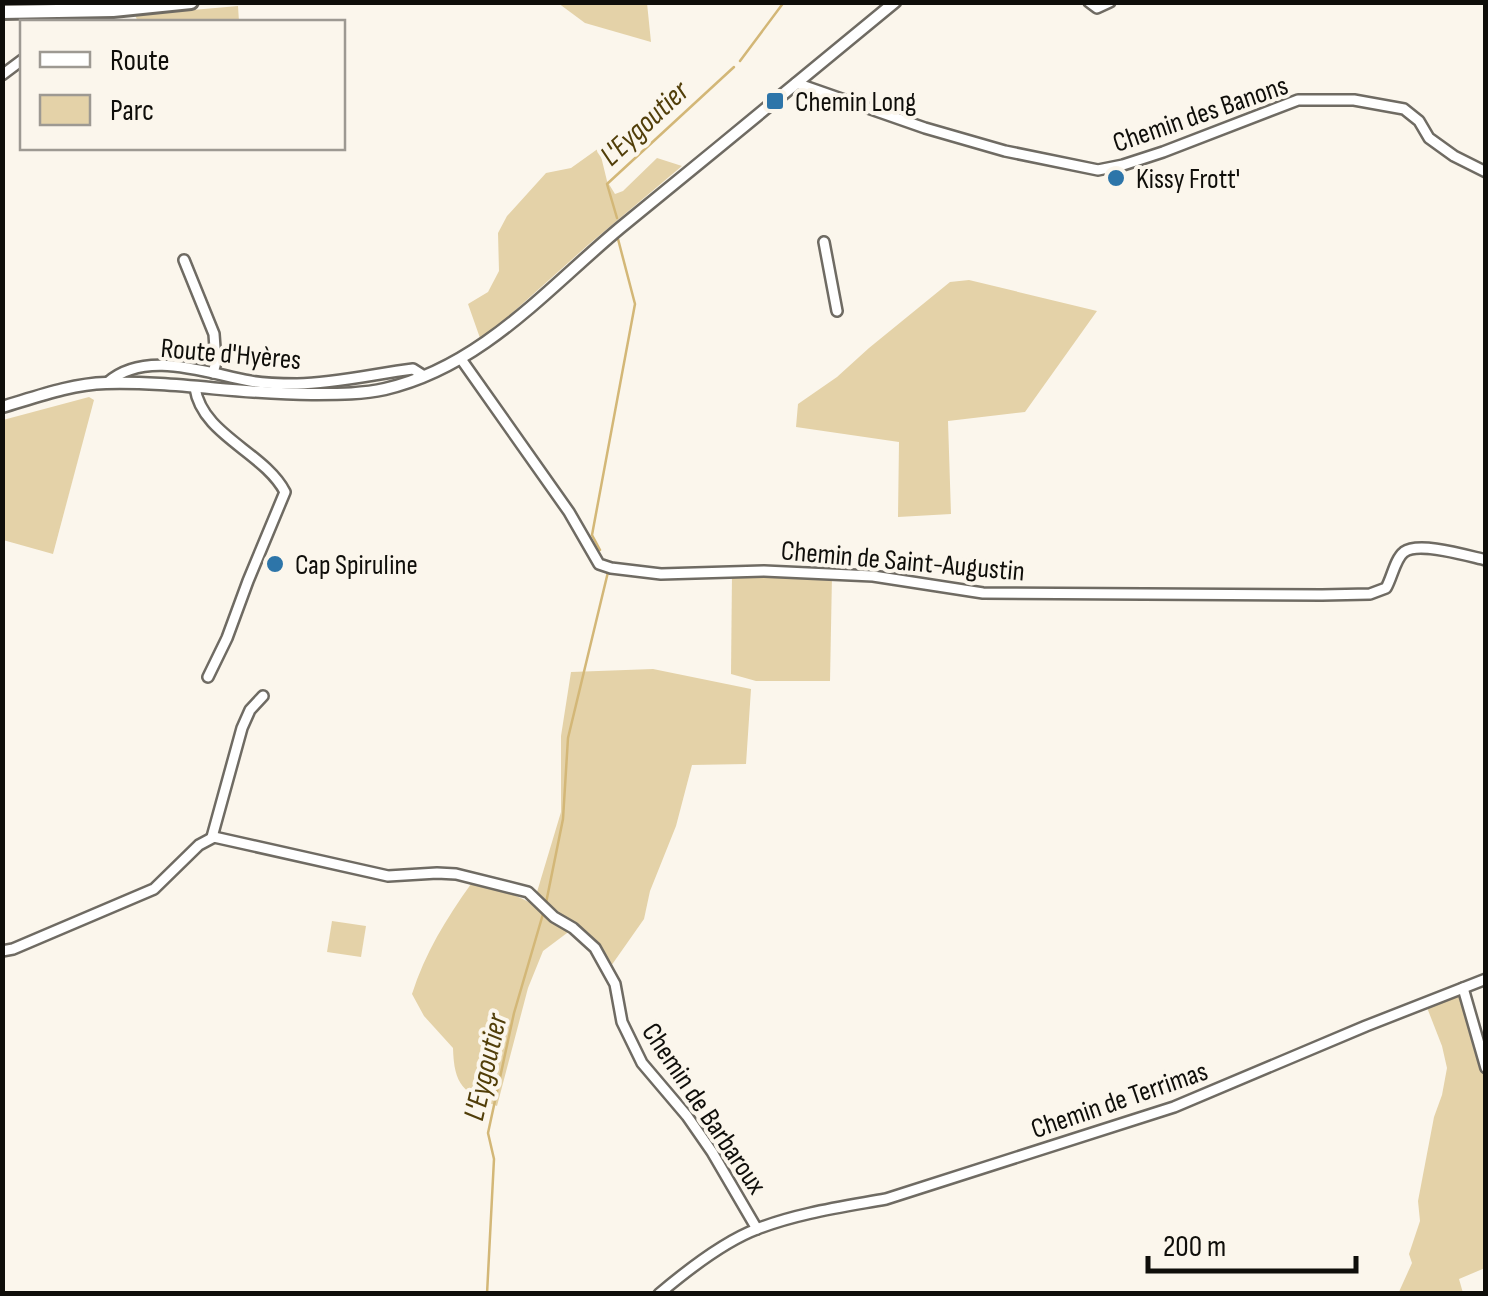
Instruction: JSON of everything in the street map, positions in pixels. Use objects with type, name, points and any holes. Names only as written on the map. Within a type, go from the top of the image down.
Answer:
[{"type":"highway","points":[[2,12],[113,10],[191,2]]},
{"type":"main road","points":[[424,376],[461,359],[499,333],[591,252],[895,2]]},
{"type":"main road","name":"Route d'Hyères","points":[[2,407],[78,386],[107,383],[269,394],[342,394],[385,389],[424,376]]},
{"type":"street","points":[[1089,2],[1097,8],[1110,2]]},
{"type":"street","name":"Chemin des Banons","points":[[796,83],[1005,152],[1098,170],[1163,152],[1298,100],[1354,100],[1404,109],[1419,121],[1429,138],[1486,172]]},
{"type":"street","points":[[824,242],[836,311]]},
{"type":"street","points":[[184,260],[214,334],[216,362],[212,373]]},
{"type":"street","name":"Chemin de Saint-Augustin","points":[[461,359],[569,512],[600,564],[611,568],[662,574],[765,571],[859,575],[983,593],[1322,595],[1370,594],[1386,588],[1400,555],[1414,548],[1486,560]]},
{"type":"street","name":"Route d'Hyères","points":[[107,383],[118,374],[141,368],[178,366],[255,382],[295,384],[413,368],[424,376]]},
{"type":"street","points":[[196,388],[195,394],[208,419],[275,476],[284,492],[208,678]]},
{"type":"street","points":[[2,951],[154,889],[199,845],[212,838],[242,728],[250,710],[263,696]]},
{"type":"street","name":"Chemin de Barbaroux","points":[[212,838],[388,876],[456,874],[528,892],[596,948],[615,984],[622,1022],[642,1062],[704,1141],[757,1229]]},
{"type":"street","name":"Chemin de Terrimas","points":[[659,1294],[757,1229],[836,1206],[886,1199],[1158,1113],[1486,979]]},
{"type":"street","points":[[1463,988],[1486,1068]]},
{"type":"green space","points":[[558,3],[647,3],[651,42],[585,23]]},
{"type":"green space","points":[[238,6],[239,20],[137,20],[135,15]]},
{"type":"green space","points":[[599,148],[607,181],[615,194],[657,158],[682,166],[480,338],[468,304],[488,292],[499,271],[498,233],[507,216],[546,173],[571,168]]},
{"type":"green space","points":[[969,280],[1097,311],[1025,412],[948,421],[951,514],[898,517],[899,442],[796,427],[798,404],[837,377],[950,282]]},
{"type":"green space","points":[[89,397],[94,400],[53,554],[3,540],[3,420]]},
{"type":"green space","points":[[732,574],[832,575],[830,681],[756,681],[731,674]]},
{"type":"green space","points":[[653,669],[751,689],[746,764],[692,765],[644,919],[611,966],[537,892],[561,812],[561,736],[571,672]]},
{"type":"green space","points":[[471,884],[525,900],[571,930],[543,951],[528,988],[497,1106],[463,1086],[458,1079],[453,1048],[424,1016],[412,994],[437,937]]},
{"type":"green space","points":[[332,921],[366,926],[361,957],[327,952]]},
{"type":"green space","points":[[1462,991],[1485,1080],[1485,1268],[1459,1279],[1463,1293],[1398,1294],[1412,1263],[1409,1254],[1420,1221],[1418,1201],[1447,1068],[1426,1005]]},
{"type":"waterway","name":"L'Eygoutier","points":[[740,61],[784,2]]},
{"type":"waterway","name":"L'Eygoutier","points":[[617,218],[607,184],[734,67]]},
{"type":"waterway","name":"L'Eygoutier","points":[[600,550],[592,535],[635,304],[618,239]]},
{"type":"waterway","name":"L'Eygoutier","points":[[546,903],[563,819],[568,738],[608,572]]},
{"type":"waterway","name":"L'Eygoutier","points":[[487,1294],[494,1159],[488,1133],[514,1013],[543,914]]},
{"type":"place","name":"Chemin Long","points":[[775,101]]},
{"type":"place","name":"Kissy Frott'","points":[[1116,178]]},
{"type":"place","name":"Cap Spiruline","points":[[275,564]]}]
